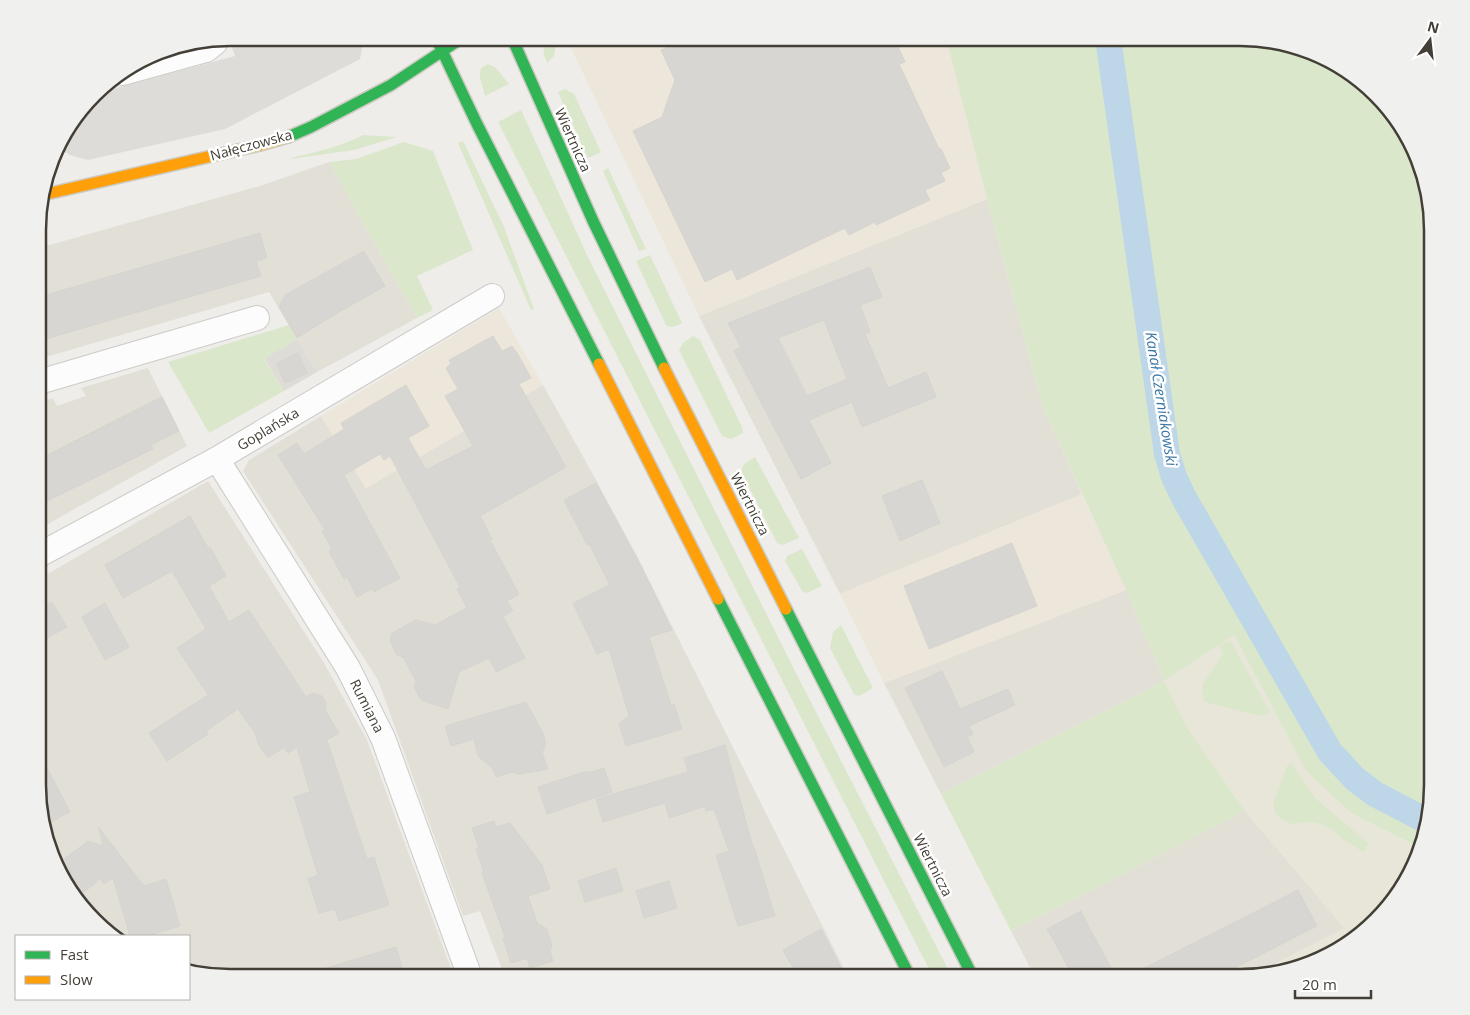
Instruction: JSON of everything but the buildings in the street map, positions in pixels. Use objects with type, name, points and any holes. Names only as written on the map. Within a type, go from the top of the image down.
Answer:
[{"type":"main road","points":[[439,46],[590,349],[906,969]]},
{"type":"main road","name":"Nałęczowska","points":[[52,187],[260,145],[287,137],[391,85],[451,46]]},
{"type":"main road","name":"Wiertnicza","points":[[516,46],[593,221],[653,346],[969,969]]},
{"type":"street","points":[[146,67],[209,48]]},
{"type":"street","name":"Goplańska","points":[[46,551],[217,459],[492,296]]},
{"type":"street","points":[[46,380],[257,318]]},
{"type":"street","name":"Rumiana","points":[[217,459],[348,668],[383,738],[467,969]]},
{"type":"shaded area","points":[[231,46],[362,46],[360,59],[225,129],[88,160],[64,151],[84,118],[113,89],[235,56]]},
{"type":"shaded area","points":[[573,46],[948,46],[987,199],[699,316],[571,48]]},
{"type":"shaded area","points":[[329,162],[417,318],[317,372],[269,292],[46,357],[46,246],[260,186]]},
{"type":"shaded area","points":[[987,199],[1042,405],[1082,494],[840,594],[699,316]]},
{"type":"shaded area","points":[[499,308],[543,385],[366,488],[321,416]]},
{"type":"shaded area","points":[[297,339],[317,372],[284,391],[264,358]]},
{"type":"shaded area","points":[[148,368],[187,446],[46,525],[46,400],[53,398],[57,406],[86,396],[81,388]]},
{"type":"shaded area","points":[[543,385],[636,554],[844,969],[502,969],[480,911],[463,916],[378,680],[243,471],[249,460],[321,416],[366,488]]},
{"type":"shaded area","points":[[208,481],[324,663],[367,740],[451,969],[231,969],[207,967],[190,964],[190,935],[124,935],[100,915],[84,897],[65,866],[56,844],[48,808],[46,784],[46,575]]},
{"type":"shaded area","points":[[1082,494],[1126,590],[884,683],[840,594]]},
{"type":"shaded area","points":[[1126,590],[1164,681],[941,794],[884,683]]},
{"type":"shaded area","points":[[1234,635],[1306,771],[1351,813],[1414,844],[1405,866],[1386,897],[1352,931],[1310,955],[1271,966],[1344,928],[1245,811],[1188,729],[1164,681]]},
{"type":"shaded area","points":[[1245,811],[1345,928],[1271,966],[1239,969],[1031,969],[1011,931]]},
{"type":"green space","points":[[544,46],[556,46],[554,56],[547,63]]},
{"type":"green space","points":[[948,46],[1239,46],[1275,50],[1310,60],[1342,77],[1370,100],[1393,128],[1405,149],[1414,171],[1422,207],[1424,231],[1424,784],[1420,820],[1414,844],[1351,813],[1306,771],[1234,635],[1164,681],[1126,590],[1042,405]]},
{"type":"green space","points":[[488,64],[495,67],[509,84],[485,96],[480,72],[481,68]]},
{"type":"green space","points":[[565,89],[574,94],[601,152],[588,158],[558,92]]},
{"type":"green space","points":[[521,110],[586,253],[798,677],[948,969],[929,969],[498,122]]},
{"type":"green space","points":[[363,135],[397,137],[354,150],[291,159],[337,146]]},
{"type":"green space","points":[[463,141],[504,227],[534,309],[531,310],[458,143]]},
{"type":"green space","points":[[404,142],[433,151],[473,250],[417,276],[433,310],[417,318],[329,162],[356,159]]},
{"type":"green space","points":[[608,168],[646,249],[639,251],[603,171]]},
{"type":"green space","points":[[650,255],[682,323],[676,326],[670,327],[666,325],[636,261]]},
{"type":"green space","points":[[289,325],[297,339],[264,359],[284,391],[209,433],[168,362]]},
{"type":"green space","points":[[693,336],[700,340],[742,427],[743,433],[731,439],[722,436],[679,350],[683,343]]},
{"type":"green space","points":[[755,457],[799,538],[782,545],[777,543],[741,471],[744,464]]},
{"type":"green space","points":[[802,549],[822,586],[807,593],[802,591],[785,561],[787,556]]},
{"type":"green space","points":[[841,625],[873,688],[859,696],[854,694],[830,648],[833,632]]},
{"type":"green space","points":[[1230,640],[1270,712],[1261,716],[1204,701],[1203,684],[1223,654],[1219,646]]},
{"type":"green space","points":[[1164,681],[1188,729],[1245,811],[1011,931],[941,794]]},
{"type":"green space","points":[[1291,763],[1315,798],[1369,844],[1363,852],[1328,827],[1311,822],[1292,824],[1281,819],[1275,812],[1273,803],[1287,766]]},
{"type":"waterway","name":"Kanał Czerniakowski","points":[[1109,46],[1167,454],[1174,477],[1184,498],[1330,752],[1355,779],[1375,794],[1420,818]]},
{"type":"traffic: fast","points":[[440,46],[477,124],[599,364]]},
{"type":"traffic: fast","points":[[288,137],[391,85],[450,46]]},
{"type":"traffic: fast","points":[[516,46],[593,221],[664,368]]},
{"type":"traffic: fast","points":[[718,599],[906,969]]},
{"type":"traffic: fast","points":[[786,609],[969,969]]},
{"type":"traffic: slow","points":[[50,193],[288,137]]},
{"type":"traffic: slow","points":[[599,364],[718,599]]},
{"type":"traffic: slow","points":[[664,368],[786,609]]}]
